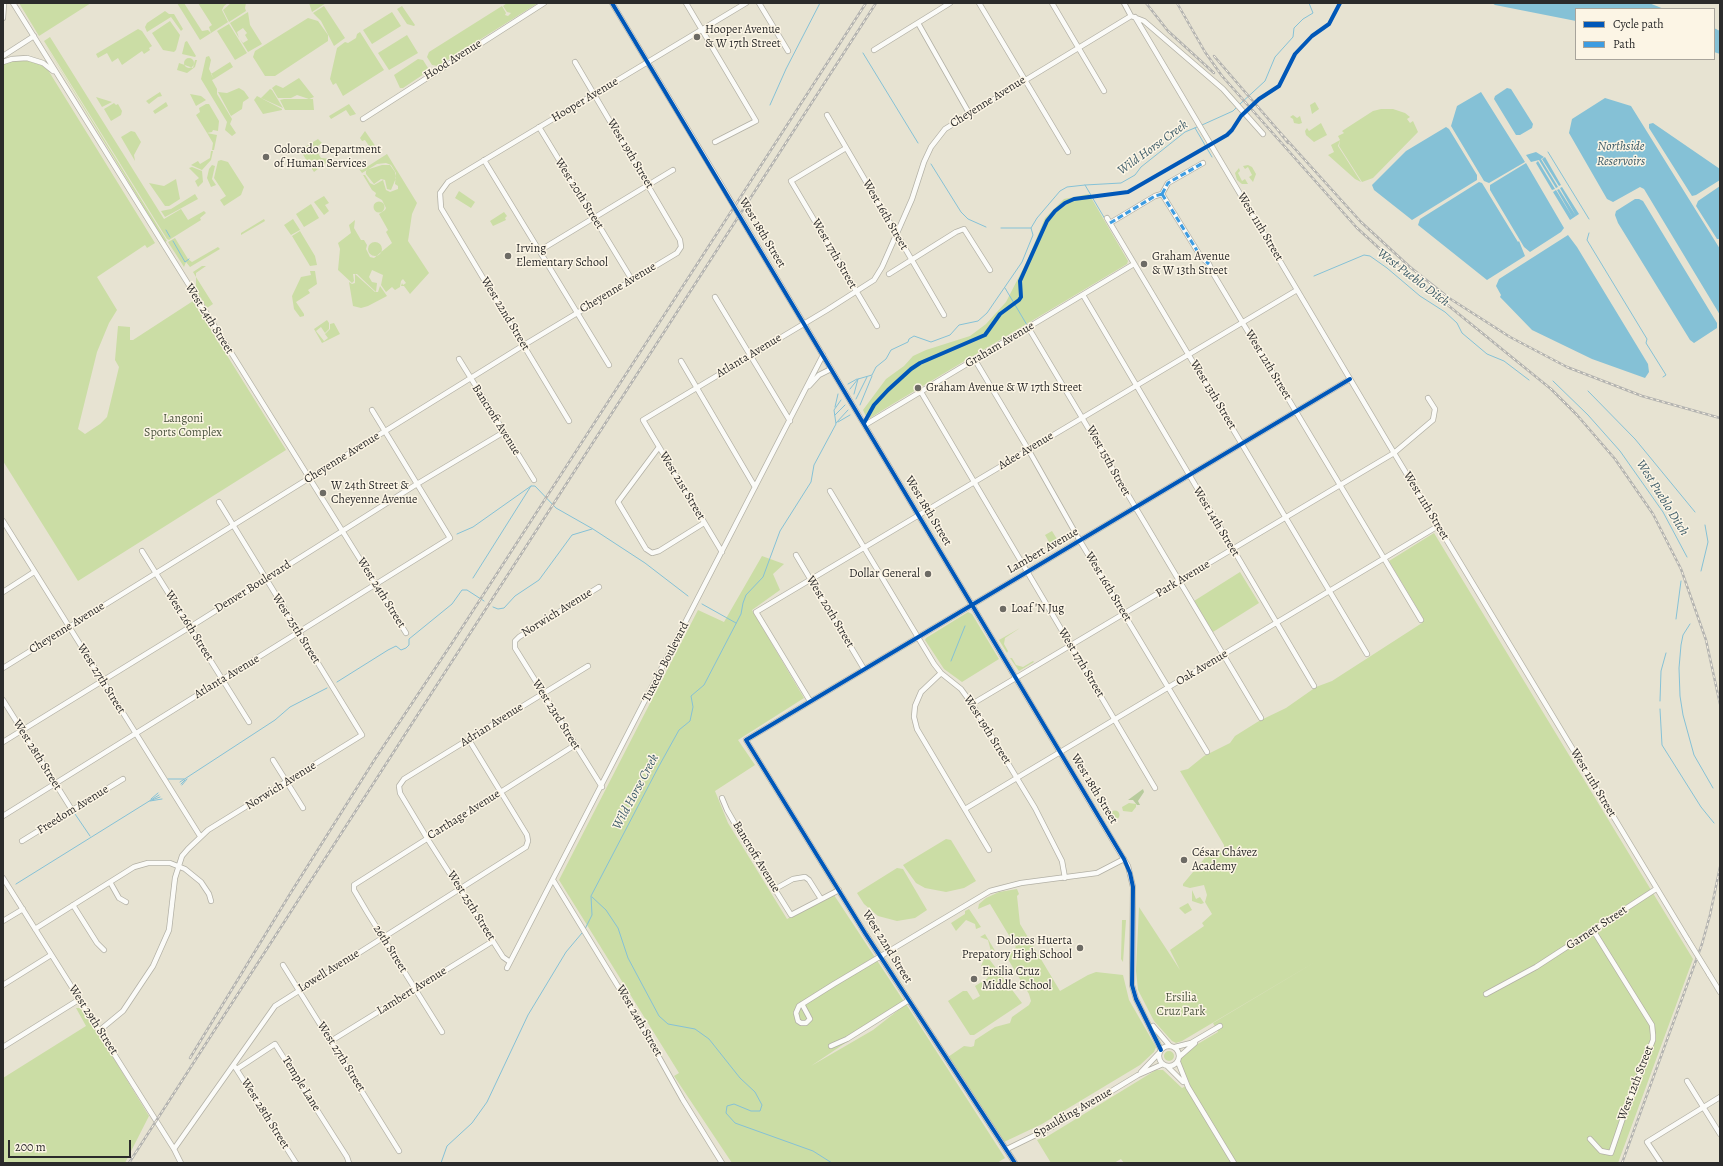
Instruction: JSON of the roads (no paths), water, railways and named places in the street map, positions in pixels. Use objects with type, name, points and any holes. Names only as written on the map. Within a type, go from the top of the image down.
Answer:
[{"type":"street","points":[[3,18],[4,3]]},
{"type":"street","name":"West 24th Street","points":[[14,3],[56,73],[406,633]]},
{"type":"street","name":"Hood Avenue","points":[[363,119],[544,3]]},
{"type":"street","name":"West 18th Street","points":[[612,3],[1124,859],[1130,873],[1133,887],[1132,985],[1136,999],[1146,1016],[1160,1051]]},
{"type":"street","points":[[686,3],[756,121],[715,142]]},
{"type":"street","name":"Hooper Avenue","points":[[441,208],[440,193],[448,182],[746,3]]},
{"type":"street","points":[[759,3],[788,51]]},
{"type":"street","points":[[874,50],[950,3]]},
{"type":"street","points":[[979,3],[1068,152]]},
{"type":"street","points":[[1052,3],[1104,91]]},
{"type":"street","name":"West 11th Street","points":[[1124,3],[1178,90],[1656,889],[1720,992]]},
{"type":"street","points":[[1133,17],[1144,21],[1223,89],[1262,134]]},
{"type":"street","name":"Cheyenne Avenue","points":[[856,291],[874,280],[882,267],[912,199],[930,148],[945,128],[1078,47],[1133,17]]},
{"type":"street","points":[[918,23],[970,113]]},
{"type":"street","points":[[3,56],[34,36]]},
{"type":"street","points":[[3,62],[12,59],[27,58],[44,64],[56,73]]},
{"type":"street","name":"West 19th Street","points":[[575,62],[680,240],[681,247]]},
{"type":"street","name":"West 16th Street","points":[[827,115],[944,315]]},
{"type":"street","name":"West 20th Street","points":[[539,127],[632,280]]},
{"type":"street","name":"West 17th Street","points":[[846,148],[792,181],[877,326]]},
{"type":"street","points":[[484,160],[609,365]]},
{"type":"street","points":[[1110,223],[1155,196],[1162,194],[1168,183],[1203,163]]},
{"type":"street","points":[[540,251],[673,170]]},
{"type":"street","name":"West 12th Street","points":[[1162,194],[1201,257],[1209,264],[1421,620]]},
{"type":"street","name":"West 22nd Street","points":[[441,208],[569,421]]},
{"type":"street","name":"West 13th Street","points":[[1107,218],[1367,654]]},
{"type":"street","points":[[889,274],[956,232],[964,229],[990,270]]},
{"type":"street","name":"Cheyenne Avenue","points":[[3,668],[524,345],[677,253],[681,247]]},
{"type":"street","name":"Graham Avenue","points":[[865,425],[1134,264]]},
{"type":"street","name":"Adee Avenue","points":[[810,701],[756,612],[864,546],[975,483],[1028,449],[1297,290]]},
{"type":"street","name":"Atlanta Avenue","points":[[643,420],[751,356],[856,291]]},
{"type":"street","name":"West 14th Street","points":[[1083,295],[1314,686]]},
{"type":"street","points":[[714,297],[790,421]]},
{"type":"street","name":"West 15th Street","points":[[1028,327],[1083,417],[1134,508],[1260,718]]},
{"type":"street","name":"Tuxedo Boulevard","points":[[507,968],[602,787],[823,355]]},
{"type":"street","name":"Bancroft Avenue","points":[[459,359],[534,480]]},
{"type":"street","name":"West 16th Street","points":[[974,360],[1028,449],[1080,541],[1207,752]]},
{"type":"street","points":[[681,361],[755,487]]},
{"type":"street","points":[[806,389],[819,375],[831,368]]},
{"type":"street","name":"Lambert Avenue","points":[[746,740],[1350,379]]},
{"type":"street","name":"West 17th Street","points":[[921,392],[1155,788]]},
{"type":"street","name":"Park Avenue","points":[[972,704],[1394,453],[1433,420],[1436,414],[1435,409],[1428,398]]},
{"type":"street","points":[[372,410],[417,484]]},
{"type":"street","name":"West 21st Street","points":[[643,420],[722,552]]},
{"type":"street","name":"Denver Boulevard","points":[[3,742],[190,627],[417,484],[504,432]]},
{"type":"street","points":[[659,447],[618,502],[646,549],[652,553],[659,551],[704,523]]},
{"type":"street","name":"Atlanta Avenue","points":[[3,816],[450,538],[417,484]]},
{"type":"street","name":"West 19th Street","points":[[830,490],[917,637],[941,673],[961,689],[972,704],[1017,779],[1062,861],[1065,878]]},
{"type":"street","name":"West 25th Street","points":[[219,502],[362,735]]},
{"type":"street","name":"West 27th Street","points":[[3,521],[200,836]]},
{"type":"street","name":"Oak Avenue","points":[[965,809],[1438,526]]},
{"type":"street","name":"West 26th Street","points":[[142,551],[249,722]]},
{"type":"street","name":"West 20th Street","points":[[796,555],[864,669]]},
{"type":"street","points":[[3,592],[34,572]]},
{"type":"street","name":"Norwich Avenue","points":[[515,641],[599,587]]},
{"type":"street","name":"West 23rd Street","points":[[515,641],[515,648],[602,787]]},
{"type":"street","name":"Adrian Avenue","points":[[399,786],[404,779],[588,666]]},
{"type":"street","points":[[941,673],[921,692],[915,706],[914,717],[917,729],[990,850]]},
{"type":"street","name":"West 28th Street","points":[[3,700],[72,810]]},
{"type":"street","name":"Norwich Avenue","points":[[178,866],[185,852],[200,836],[362,735]]},
{"type":"street","points":[[469,740],[501,792]]},
{"type":"street","name":"West 22nd Street","points":[[746,740],[881,957],[1015,1163]]},
{"type":"street","name":"Carthage Avenue","points":[[354,885],[575,745]]},
{"type":"street","points":[[273,760],[303,808]]},
{"type":"street","name":"Freedom Avenue","points":[[22,841],[123,779]]},
{"type":"street","name":"West 25th Street","points":[[399,786],[400,793],[460,890],[503,957],[510,962]]},
{"type":"street","name":"Lowell Avenue","points":[[174,1149],[235,1067],[275,1006],[526,847],[528,841],[527,835],[501,792]]},
{"type":"street","name":"Bancroft Avenue","points":[[722,798],[727,810],[791,915],[821,899]]},
{"type":"street","points":[[802,1004],[810,1019],[806,1023],[801,1023],[797,1018],[796,1012],[799,1006],[802,1004],[881,957],[990,891],[1021,883],[1097,873],[1124,859]]},
{"type":"street","points":[[35,929],[140,865],[162,862],[178,866],[190,872],[201,882],[209,894],[211,901]]},
{"type":"street","points":[[100,1030],[123,1011],[153,966],[170,930],[174,901],[175,878],[178,866]]},
{"type":"street","points":[[775,888],[793,879],[805,877],[809,880],[821,899],[839,890]]},
{"type":"street","name":"West 29th Street","points":[[3,878],[100,1030],[174,1149],[180,1162]]},
{"type":"street","name":"West 24th Street","points":[[553,880],[633,1011],[686,1105],[722,1163]]},
{"type":"street","points":[[110,882],[119,898],[126,902]]},
{"type":"street","name":"26th Street","points":[[354,885],[354,890],[442,1032]]},
{"type":"street","name":"Garnett Street","points":[[1486,994],[1536,966],[1656,889]]},
{"type":"street","points":[[73,905],[97,943],[104,950]]},
{"type":"street","points":[[3,921],[23,909]]},
{"type":"street","name":"West 12th Street","points":[[1590,1139],[1601,1151],[1611,1153],[1626,1109],[1653,1040],[1652,1025],[1594,930]]},
{"type":"street","name":"Lambert Avenue","points":[[331,1041],[493,941]]},
{"type":"street","points":[[3,985],[51,955]]},
{"type":"street","name":"West 27th Street","points":[[283,965],[398,1151]]},
{"type":"street","points":[[3,1047],[80,999]]},
{"type":"street","points":[[832,1046],[847,1039],[909,1000]]},
{"type":"street","name":"West 18th Street","points":[[1146,1016],[1172,1046]]},
{"type":"street","points":[[1188,1088],[1159,1059],[1160,1051],[1172,1046],[1182,1046],[1220,1026]]},
{"type":"street","points":[[1165,1065],[1173,1066],[1202,1036]]},
{"type":"street","name":"Temple Lane","points":[[235,1067],[275,1044],[347,1157],[349,1163]]},
{"type":"street","points":[[1172,1046],[1178,1052],[1178,1060],[1188,1088],[1234,1163]]},
{"type":"street","name":"Spaulding Avenue","points":[[1138,1075],[1160,1051]]},
{"type":"street","name":"Spaulding Avenue","points":[[1007,1150],[1052,1127],[1138,1075],[1165,1065]]},
{"type":"street","name":"West 28th Street","points":[[235,1067],[296,1163]]},
{"type":"street","points":[[1687,1081],[1720,1134]]},
{"type":"street","points":[[1661,1163],[1647,1142],[1720,1097]]},
{"type":"water","points":[[1492,3],[1649,3],[1662,8],[1575,8],[1575,21],[1495,5]]},
{"type":"water","points":[[1715,28],[1720,31],[1720,54],[1715,52]]},
{"type":"water","points":[[1507,88],[1511,89],[1533,124],[1532,128],[1520,135],[1516,135],[1494,99],[1495,96]]},
{"type":"water","points":[[1481,92],[1525,162],[1489,183],[1484,181],[1451,126],[1457,106]]},
{"type":"water","name":"Northside Reservoirs","points":[[1605,98],[1631,106],[1720,249],[1720,315],[1644,189],[1640,187],[1613,202],[1607,199],[1569,133],[1572,119]]},
{"type":"water","points":[[1653,123],[1720,169],[1720,180],[1692,196],[1649,128],[1649,124]]},
{"type":"water","points":[[1446,127],[1449,129],[1477,175],[1477,180],[1412,220],[1374,190],[1372,185],[1406,151]]},
{"type":"water","points":[[1536,152],[1544,157],[1541,159],[1558,187],[1556,188],[1539,160],[1531,162],[1526,155]]},
{"type":"water","points":[[1545,157],[1561,185],[1559,186],[1542,159]]},
{"type":"water","points":[[1538,161],[1555,189],[1552,190],[1536,163]]},
{"type":"water","points":[[1526,163],[1564,228],[1561,232],[1530,252],[1524,247],[1490,190],[1490,185]]},
{"type":"water","points":[[1479,182],[1482,183],[1518,242],[1519,241],[1525,256],[1487,280],[1418,225],[1420,219]]},
{"type":"water","points":[[1720,186],[1720,239],[1717,239],[1696,206],[1698,201]]},
{"type":"water","points":[[1562,187],[1579,214],[1576,216],[1560,188]]},
{"type":"water","points":[[1559,189],[1576,216],[1573,218],[1557,190]]},
{"type":"water","points":[[1556,190],[1573,218],[1570,220],[1553,192]]},
{"type":"water","points":[[1635,199],[1643,201],[1717,323],[1717,328],[1694,343],[1690,340],[1618,223],[1615,215],[1616,211]]},
{"type":"water","points":[[1568,235],[1577,247],[1648,364],[1649,372],[1645,378],[1592,359],[1532,330],[1500,297],[1501,295],[1496,286],[1499,279]]},
{"type":"waterway","points":[[770,105],[786,69],[820,3]]},
{"type":"waterway","name":"Wild Horse Creek","points":[[1240,104],[1265,81],[1275,57],[1293,37],[1294,28],[1303,19],[1313,13],[1309,3]]},
{"type":"waterway","points":[[863,53],[918,143]]},
{"type":"waterway","name":"Wild Horse Creek","points":[[1202,125],[1233,111],[1236,108]]},
{"type":"waterway","name":"Wild Horse Creek","points":[[850,389],[858,379],[872,375],[876,367],[886,359],[891,350],[908,342],[909,339],[914,336],[931,342],[950,335],[959,325],[978,321],[987,313],[1022,262],[1033,235],[1031,228],[1037,218],[1060,191],[1067,187],[1121,183],[1135,175],[1141,167],[1185,132],[1197,127]]},
{"type":"waterway","name":"West Pueblo Ditch","points":[[1195,128],[1212,157]]},
{"type":"waterway","points":[[1548,152],[1589,219]]},
{"type":"waterway","points":[[931,164],[961,212],[968,219],[986,227]]},
{"type":"waterway","points":[[1085,185],[1105,219]]},
{"type":"waterway","points":[[1001,228],[1031,228]]},
{"type":"waterway","points":[[166,230],[170,237]]},
{"type":"waterway","points":[[1589,233],[1587,240],[1647,339],[1646,343],[1666,375],[1663,377]]},
{"type":"waterway","points":[[173,241],[185,262],[189,259]]},
{"type":"waterway","name":"West Pueblo Ditch","points":[[1314,276],[1364,255],[1370,256],[1387,268],[1420,296],[1445,312],[1457,323],[1462,333],[1487,354],[1504,361],[1529,380]]},
{"type":"waterway","points":[[1005,288],[1027,325]]},
{"type":"waterway","name":"Wild Horse Creek","points":[[860,405],[872,376]]},
{"type":"waterway","name":"Wild Horse Creek","points":[[856,399],[867,377]]},
{"type":"waterway","name":"Wild Horse Creek","points":[[848,384],[857,379]]},
{"type":"waterway","name":"Wild Horse Creek","points":[[854,394],[858,379]]},
{"type":"waterway","name":"West Pueblo Ditch","points":[[1553,381],[1588,415],[1620,451],[1663,512],[1687,557]]},
{"type":"waterway","points":[[1588,391],[1635,439],[1695,512]]},
{"type":"waterway","name":"Wild Horse Creek","points":[[835,407],[838,394]]},
{"type":"waterway","name":"Wild Horse Creek","points":[[585,929],[592,915],[591,896],[679,730],[690,721],[693,707],[691,696],[704,685],[741,614],[746,595],[763,577],[780,531],[811,482],[814,465],[836,424],[834,410],[841,400]]},
{"type":"waterway","name":"Wild Horse Creek","points":[[835,415],[845,405]]},
{"type":"waterway","name":"Wild Horse Creek","points":[[836,423],[848,410]]},
{"type":"waterway","name":"Wild Horse Creek","points":[[838,422],[850,415]]},
{"type":"waterway","points":[[457,534],[473,527],[531,486],[535,486],[556,508],[593,529],[645,563],[688,596]]},
{"type":"waterway","points":[[473,578],[531,486]]},
{"type":"waterway","points":[[1701,571],[1708,542],[1705,525]]},
{"type":"waterway","points":[[493,607],[498,609],[504,608],[515,596],[539,580],[572,535],[592,529]]},
{"type":"waterway","name":"West Pueblo Ditch","points":[[1676,619],[1681,581]]},
{"type":"waterway","points":[[337,682],[396,646],[401,650],[406,648],[409,645],[409,639],[452,604],[462,590],[467,590],[484,601]]},
{"type":"waterway","points":[[702,604],[736,623]]},
{"type":"waterway","points":[[1690,624],[1683,635],[1681,645],[1679,668],[1680,696],[1683,715],[1694,755],[1713,788]]},
{"type":"waterway","points":[[951,661],[965,626]]},
{"type":"waterway","name":"West Pueblo Ditch","points":[[1660,701],[1661,671],[1666,653]]},
{"type":"waterway","points":[[180,782],[275,720],[290,707],[327,688]]},
{"type":"waterway","name":"West Pueblo Ditch","points":[[1660,709],[1662,745],[1701,807],[1714,823]]},
{"type":"waterway","points":[[168,779],[184,779]]},
{"type":"waterway","points":[[182,785],[187,779]]},
{"type":"waterway","points":[[181,784],[185,780]]},
{"type":"waterway","points":[[151,799],[158,793]]},
{"type":"waterway","points":[[16,884],[159,795]]},
{"type":"waterway","points":[[152,800],[160,797]]},
{"type":"waterway","points":[[150,801],[162,799]]},
{"type":"waterway","points":[[75,814],[90,836]]},
{"type":"waterway","points":[[592,897],[606,910],[618,928],[628,958],[659,1016],[668,1024],[695,1029],[709,1039],[740,1078],[755,1092],[762,1105],[760,1111],[751,1111],[734,1104],[727,1106],[726,1113],[735,1123],[813,1151],[832,1163]]},
{"type":"waterway","name":"Wild Horse Creek","points":[[441,1163],[447,1146],[472,1123],[487,1102],[528,1015],[566,952],[582,933]]},
{"type":"railway","points":[[190,1058],[290,894],[375,759],[454,640],[866,3]]},
{"type":"railway","points":[[129,1163],[876,3]]},
{"type":"railway","points":[[1146,3],[1168,31],[1214,73]]},
{"type":"railway","points":[[1177,3],[1205,52],[1222,76],[1357,228],[1391,259],[1551,389],[1577,415],[1615,459],[1653,514],[1681,569],[1706,640],[1720,704]]},
{"type":"railway","points":[[1214,56],[1277,129],[1361,222],[1410,267],[1449,298],[1510,337],[1567,367],[1642,396],[1720,418]]},
{"type":"railway","points":[[1277,129],[1288,143]]},
{"type":"railway","points":[[1622,1163],[1702,944],[1720,867]]},
{"type":"place","name":"Hooper Avenue & W 17th Street","points":[[697,37]]},
{"type":"place","name":"Colorado Department of Human Services","points":[[266,157]]},
{"type":"place","name":"Irving Elementary School","points":[[508,256]]},
{"type":"place","name":"Graham Avenue & W 13th Street","points":[[1144,264]]},
{"type":"place","name":"Graham Avenue & W 17th Street","points":[[918,388]]},
{"type":"place","name":"W 24th Street & Cheyenne Avenue","points":[[323,493]]},
{"type":"place","name":"Dollar General","points":[[928,574]]},
{"type":"place","name":"Loaf 'N Jug","points":[[1003,609]]},
{"type":"place","name":"César Chávez Academy","points":[[1184,860]]},
{"type":"place","name":"Dolores Huerta Prepatory High School","points":[[1080,948]]},
{"type":"place","name":"Ersilia Cruz Middle School","points":[[974,979]]},
{"type":"park label","name":"Langoni Sports Complex","points":[[183,426]]},
{"type":"park label","name":"Ersilia Cruz Park","points":[[1181,1005]]}]
